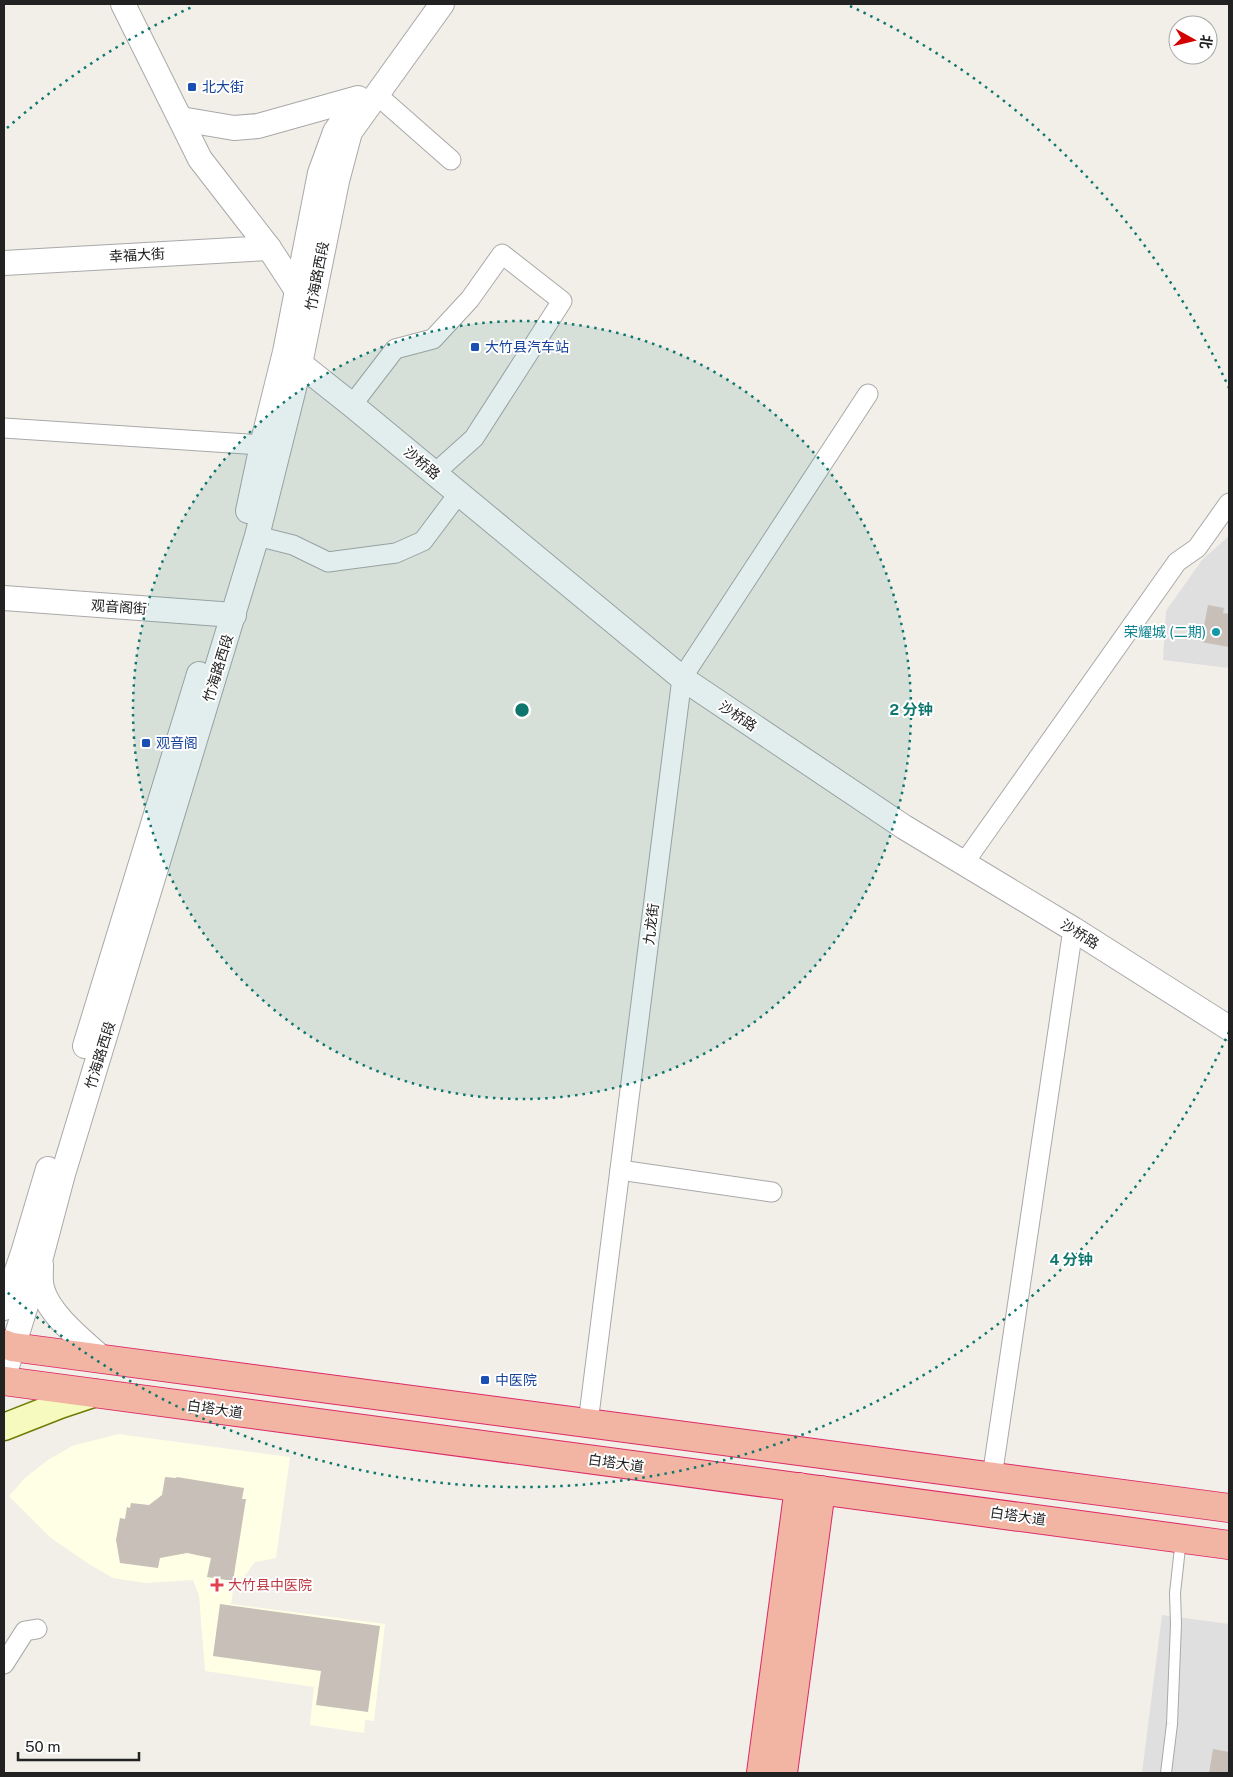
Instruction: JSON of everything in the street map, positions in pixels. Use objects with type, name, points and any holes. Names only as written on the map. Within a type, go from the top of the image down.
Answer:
[{"type":"highway","points":[[8,1345],[1229,1508]]},
{"type":"highway","name":"白塔大道","points":[[4,1381],[1229,1545]]},
{"type":"highway","points":[[761,1773],[810,1489]]},
{"type":"highway","points":[[783,1773],[810,1489]]},
{"type":"main road","points":[[4,1427],[96,1393]]},
{"type":"street","points":[[123,4],[200,158],[270,248],[310,311]]},
{"type":"street","name":"竹海路西段","points":[[4,1308],[23,1258],[63,1174],[226,614],[262,445],[310,311],[337,181],[350,132],[367,96],[426,4]]},
{"type":"street","name":"竹海路西段","points":[[226,614],[258,536],[292,358],[297,290],[320,173],[335,132],[442,4]]},
{"type":"street","points":[[181,119],[234,128],[258,126],[367,96],[451,160]]},
{"type":"street","name":"幸福大街","points":[[4,263],[270,248]]},
{"type":"street","points":[[352,405],[396,349],[432,339],[470,299],[502,254],[562,301],[474,438],[435,473]]},
{"type":"street","name":"沙桥路","points":[[292,358],[435,473],[682,678],[904,827],[1073,929],[1229,1028]]},
{"type":"street","points":[[682,678],[868,394]]},
{"type":"street","points":[[4,428],[262,445]]},
{"type":"street","points":[[258,536],[293,545],[328,562],[396,553],[423,541],[459,493]]},
{"type":"street","points":[[964,862],[1177,562],[1196,548],[1229,504]]},
{"type":"street","name":"观音阁街","points":[[4,598],[226,614]]},
{"type":"street","name":"九龙街","points":[[588,1423],[682,678]]},
{"type":"street","points":[[992,1477],[1073,929]]},
{"type":"street","points":[[620,1170],[772,1192]]},
{"type":"street","points":[[23,1258],[52,1309],[73,1333],[103,1359]]},
{"type":"street","name":"竹海路西段","points":[[4,1376],[23,1258]]},
{"type":"street","points":[[4,1664],[25,1631],[37,1629]]},
{"type":"lane","points":[[1166,1773],[1172,1724],[1176,1624],[1175,1593],[1181,1538]]},
{"type":"shaded area","name":"荣耀城 (二期)","points":[[1229,536],[1229,668],[1163,660],[1166,611],[1202,560]]},
{"type":"shaded area","name":"大竹县中医院","points":[[118,1434],[290,1457],[276,1558],[255,1562],[233,1591],[231,1604],[385,1624],[374,1721],[365,1720],[364,1733],[310,1725],[314,1687],[205,1671],[199,1596],[193,1580],[145,1583],[113,1578],[51,1538],[9,1496],[25,1478],[48,1460],[72,1446]]},
{"type":"shaded area","points":[[1162,1615],[1229,1624],[1229,1773],[1142,1773]]},
{"type":"building","name":"荣耀城 (二期)","points":[[1208,605],[1224,608],[1223,613],[1229,614],[1229,647],[1201,642]]},
{"type":"building","name":"大竹县中医院","points":[[165,1477],[177,1477],[244,1488],[242,1499],[246,1499],[233,1581],[207,1577],[211,1558],[187,1553],[160,1558],[158,1568],[120,1563],[116,1540],[120,1518],[125,1519],[127,1507],[130,1508],[131,1503],[149,1505],[162,1495]]},
{"type":"building","name":"大竹县中医院","points":[[220,1604],[380,1626],[368,1712],[316,1705],[321,1671],[213,1656]]},
{"type":"building","points":[[1213,1749],[1229,1752],[1229,1773],[1209,1773]]},
{"type":"place","name":"北大街","points":[[192,87]]},
{"type":"place","name":"大竹县汽车站","points":[[475,347]]},
{"type":"place","name":"荣耀城 (二期)","points":[[1216,632]]},
{"type":"place","name":"观音阁","points":[[146,743]]},
{"type":"place","name":"中医院","points":[[485,1380]]},
{"type":"place","name":"大竹县中医院","points":[[217,1585]]}]
